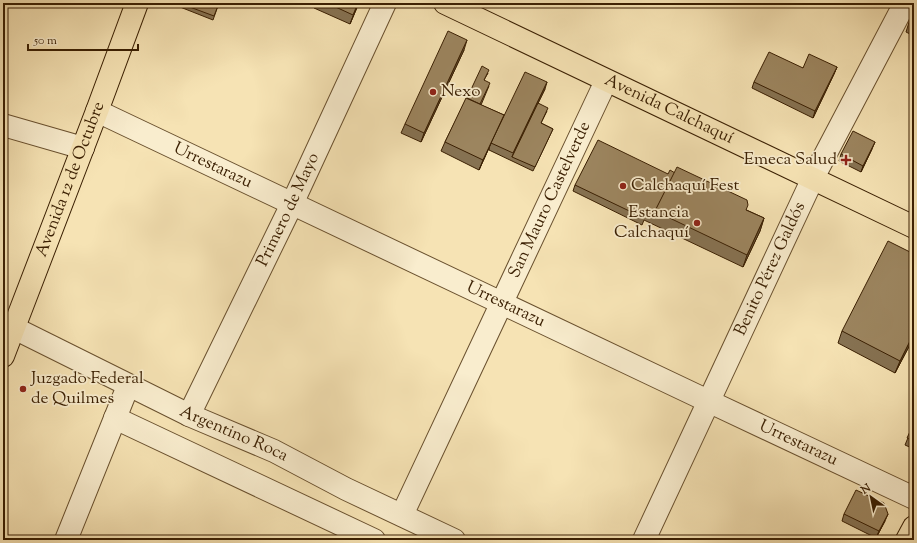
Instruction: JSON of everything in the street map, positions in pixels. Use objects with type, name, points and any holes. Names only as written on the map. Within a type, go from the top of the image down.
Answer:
[{"type":"main road","name":"Avenida 12 de Octubre","points":[[3,356],[138,3]]},
{"type":"main road","name":"Avenida Calchaquí","points":[[445,3],[914,227]]},
{"type":"main road","points":[[907,540],[914,527]]},
{"type":"street","name":"Primero de Mayo","points":[[189,416],[292,204],[385,3]]},
{"type":"street","name":"Benito Pérez Galdós","points":[[644,540],[813,178],[905,3]]},
{"type":"street","name":"San Mauro Castelverde","points":[[402,515],[606,81]]},
{"type":"street","name":"Urrestarazu","points":[[97,111],[914,498]]},
{"type":"street","points":[[3,125],[83,148]]},
{"type":"street","name":"Argentino Roca","points":[[14,328],[189,416],[274,451],[346,489],[454,540]]},
{"type":"street","points":[[66,540],[128,386]]},
{"type":"street","points":[[115,418],[374,540]]},
{"type":"building","points":[[179,3],[219,3],[214,16]]},
{"type":"building","points":[[327,3],[358,3],[353,15]]},
{"type":"building","points":[[914,12],[914,21],[910,19]]},
{"type":"building","name":"Nexo","points":[[448,31],[467,40],[424,133],[405,124]]},
{"type":"building","points":[[769,52],[803,68],[809,54],[837,67],[815,111],[754,82]]},
{"type":"building","points":[[482,66],[489,70],[484,80],[490,83],[480,104],[467,98]]},
{"type":"building","points":[[525,72],[547,82],[513,153],[491,143]]},
{"type":"building","points":[[466,98],[504,115],[483,160],[445,142]]},
{"type":"building","points":[[538,103],[548,108],[541,123],[553,129],[535,167],[512,157]]},
{"type":"building","points":[[853,131],[875,142],[863,166],[841,154]]},
{"type":"building","name":"Calchaquí Fest","points":[[598,140],[668,174],[670,170],[675,173],[653,217],[646,214],[644,218],[575,185]]},
{"type":"building","name":"Estancia Calchaquí","points":[[677,167],[747,200],[748,205],[746,210],[764,218],[747,255],[655,211]]},
{"type":"building","points":[[888,241],[914,254],[914,333],[900,361],[842,331]]},
{"type":"building","points":[[914,423],[914,441],[907,438]]},
{"type":"building","points":[[856,490],[884,503],[888,514],[879,531],[844,514]]},
{"type":"place","name":"Nexo","points":[[433,92]]},
{"type":"place","name":"Emeca Salud","points":[[846,160]]},
{"type":"place","name":"Calchaquí Fest","points":[[623,186]]},
{"type":"place","name":"Estancia Calchaquí","points":[[697,223]]},
{"type":"place","name":"Juzgado Federal de Quilmes","points":[[23,389]]}]
